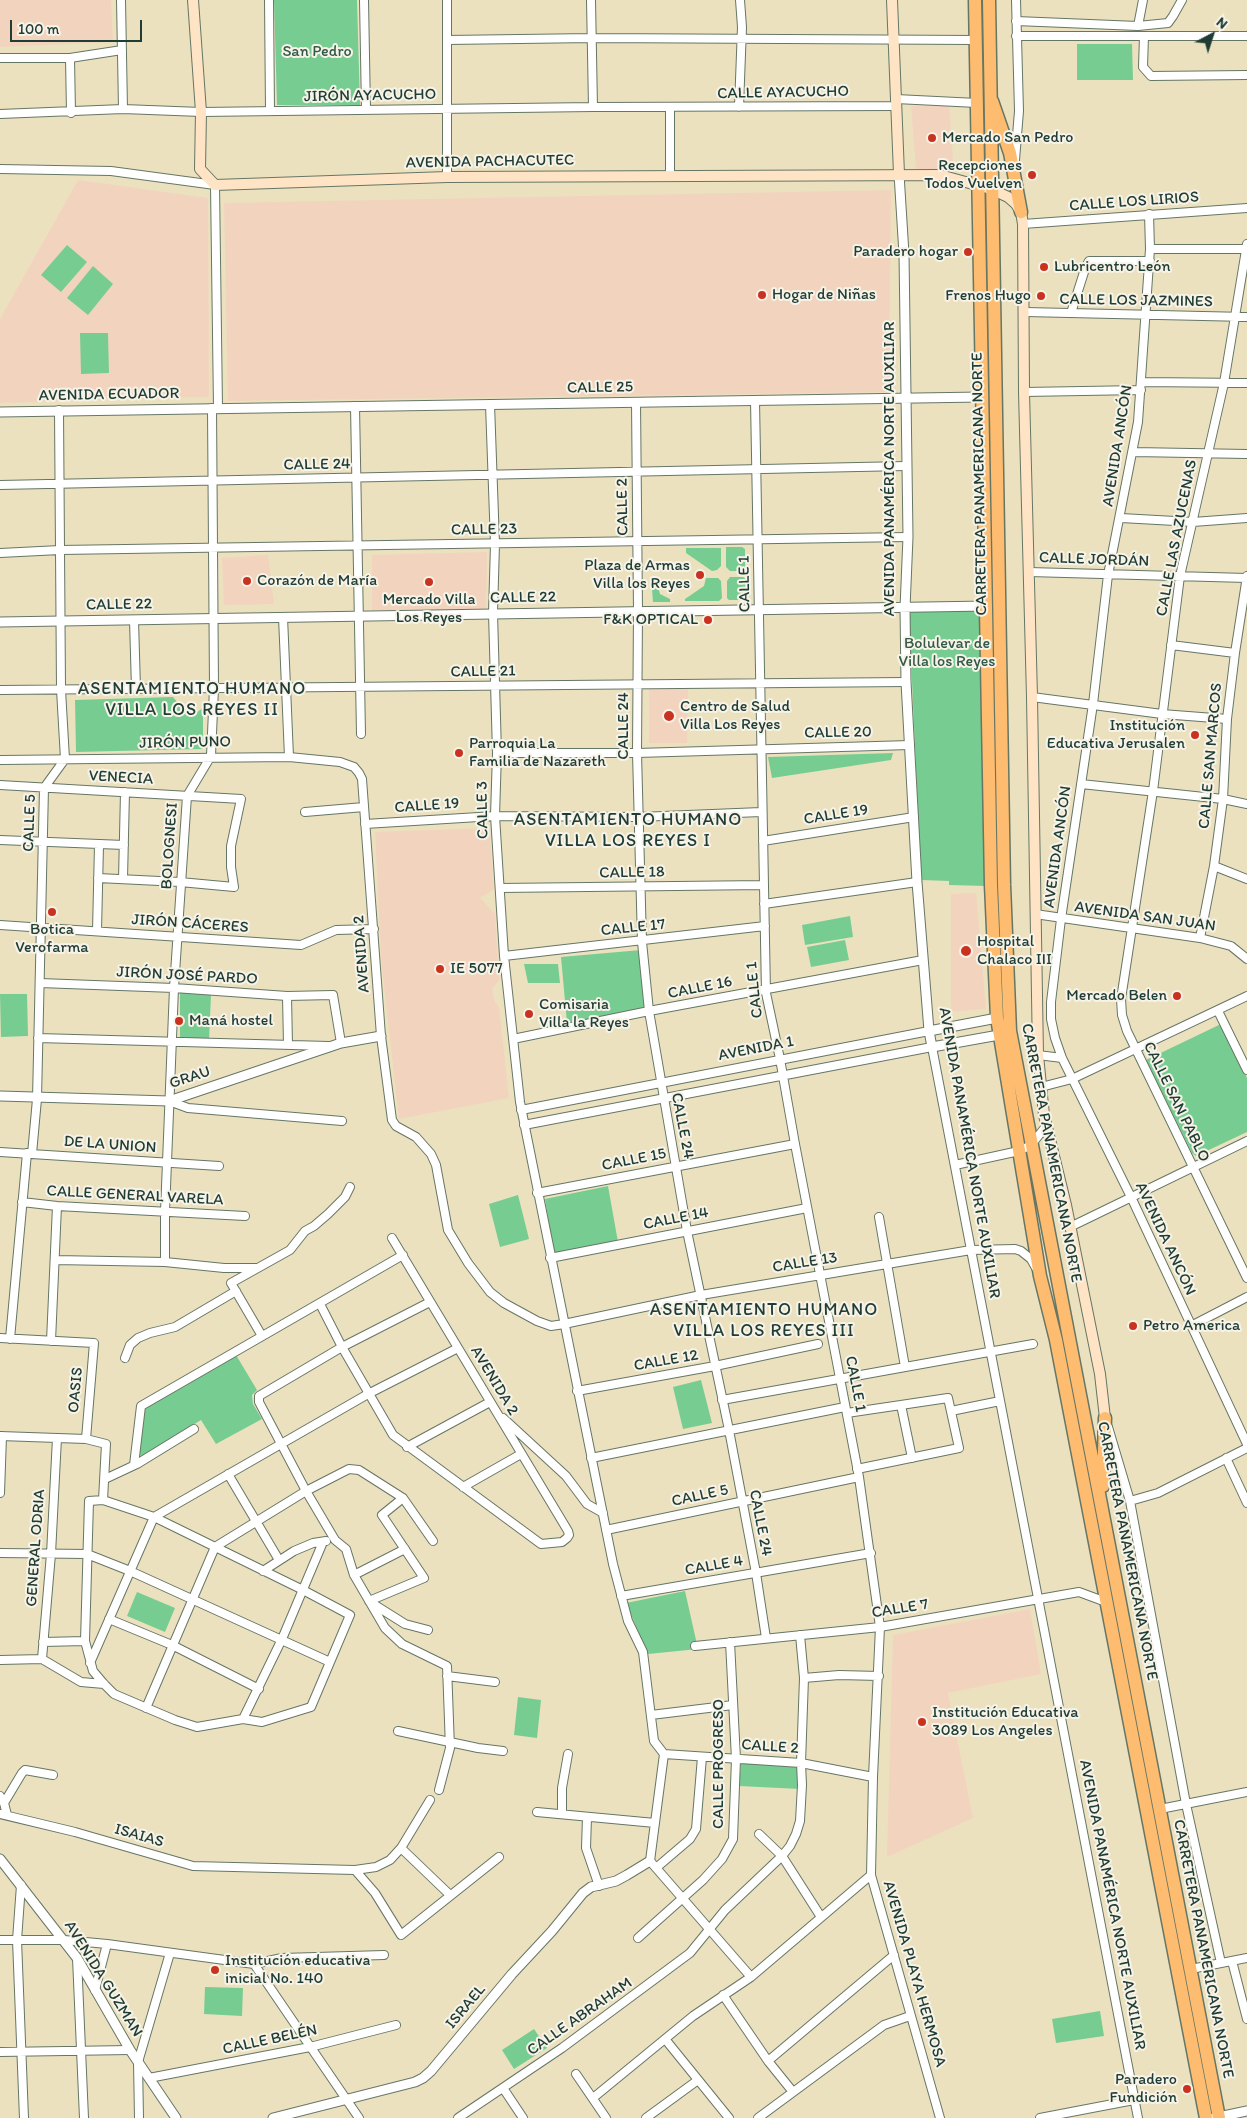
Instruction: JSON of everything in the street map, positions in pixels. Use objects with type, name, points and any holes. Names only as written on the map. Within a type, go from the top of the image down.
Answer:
[{"type":"highway","name":"CARRETERA PANAMERICANA NORTE","points":[[975,0],[977,103],[985,187],[1004,885],[1009,1016],[1013,1053],[1191,1969],[1217,2117]]},
{"type":"highway","name":"CARRETERA PANAMERICANA NORTE","points":[[989,0],[990,94],[985,187],[982,397],[991,885],[997,1018],[1040,1276],[1056,1340],[1206,2118]]},
{"type":"highway","points":[[990,94],[1010,153],[1022,218]]},
{"type":"highway","points":[[1102,1508],[1105,1418]]},
{"type":"main road","points":[[194,0],[201,112],[200,169],[215,185]]},
{"type":"main road","name":"AVENIDA PANAMÉRICA NORTE AUXILIAR","points":[[892,0],[899,174]]},
{"type":"main road","name":"AVENIDA PACHACUTEC","points":[[215,185],[447,177],[670,174],[940,174],[985,187],[1008,197],[1022,218]]},
{"type":"main road","points":[[1022,218],[1038,1055],[1047,1125],[1100,1374],[1105,1418]]},
{"type":"street","points":[[121,0],[124,110]]},
{"type":"street","points":[[269,0],[270,110]]},
{"type":"street","points":[[364,0],[366,110]]},
{"type":"street","points":[[447,0],[447,177]]},
{"type":"street","points":[[591,0],[593,107]]},
{"type":"street","points":[[739,107],[742,38],[740,0]]},
{"type":"street","points":[[1014,174],[1019,111],[1016,0]]},
{"type":"street","points":[[1138,26],[1143,0]]},
{"type":"street","points":[[1016,21],[1138,26],[1168,23],[1182,0]]},
{"type":"street","points":[[1016,36],[1247,36]]},
{"type":"street","points":[[1144,36],[1143,67],[1151,76],[1247,75]]},
{"type":"street","points":[[447,40],[592,38],[976,40]]},
{"type":"street","points":[[0,58],[70,58],[122,50]]},
{"type":"street","points":[[70,58],[71,113]]},
{"type":"street","name":"CALLE AYACUCHO","points":[[670,108],[896,102],[977,103]]},
{"type":"street","name":"JIRÓN AYACUCHO","points":[[0,114],[124,110],[201,112],[593,107],[670,108]]},
{"type":"street","points":[[670,108],[670,174]]},
{"type":"street","name":"AVENIDA PACHACUTEC","points":[[0,168],[111,171],[215,185]]},
{"type":"street","name":"AVENIDA PANAMÉRICA NORTE AUXILIAR","points":[[899,174],[904,254],[908,537],[905,608],[906,682],[916,882],[929,1031],[1138,2118]]},
{"type":"street","name":"BOLOGNESI","points":[[165,1262],[171,1043],[187,796],[211,756],[214,688],[215,185]]},
{"type":"street","name":"CALLE LOS LIRIOS","points":[[1022,218],[1149,214],[1247,208]]},
{"type":"street","name":"AVENIDA ANCÓN","points":[[1149,214],[1150,261],[1142,382],[1134,452],[1108,575],[1093,704],[1050,1002],[1055,1038],[1062,1058],[1131,1197],[1247,1444]]},
{"type":"street","name":"CALLE LAS AZUCENAS","points":[[1131,929],[1153,791],[1180,576],[1224,383],[1247,244]]},
{"type":"street","points":[[1150,250],[1247,249]]},
{"type":"street","points":[[1071,313],[1089,261],[1150,261]]},
{"type":"street","name":"CALLE LOS JAZMINES","points":[[1025,312],[1247,317]]},
{"type":"street","points":[[1142,382],[1247,383]]},
{"type":"street","points":[[1024,392],[1141,390]]},
{"type":"street","name":"CALLE 25","points":[[215,408],[982,397]]},
{"type":"street","name":"CALLE 1","points":[[755,400],[761,812],[766,989],[858,1473],[871,1553],[880,1627]]},
{"type":"street","name":"CALLE 2","points":[[636,402],[638,612]]},
{"type":"street","name":"CALLE 3","points":[[490,404],[495,544],[493,613],[497,753],[495,816],[504,956],[521,1110],[606,1530],[628,1621],[643,1652],[654,1741],[664,1754]]},
{"type":"street","points":[[354,406],[361,734]]},
{"type":"street","name":"AVENIDA ECUADOR","points":[[0,412],[215,408]]},
{"type":"street","points":[[59,410],[60,621],[64,759]]},
{"type":"street","points":[[1134,452],[1247,454]]},
{"type":"street","name":"CALLE 24","points":[[0,484],[906,466]]},
{"type":"street","points":[[1121,518],[1193,522],[1247,518]]},
{"type":"street","name":"CALLE 23","points":[[0,553],[60,550],[908,537]]},
{"type":"street","name":"CALLE JORDÁN","points":[[1029,572],[1247,577]]},
{"type":"street","name":"CALLE SAN MARCOS","points":[[1200,938],[1214,866],[1223,799],[1227,719],[1247,577]]},
{"type":"street","name":"CALLE 22","points":[[0,622],[987,606]]},
{"type":"street","name":"CALLE 24","points":[[638,612],[637,753],[640,886],[642,942],[649,1011],[687,1231],[729,1430],[756,1573],[766,1638]]},
{"type":"street","points":[[283,617],[288,757]]},
{"type":"street","points":[[134,620],[136,689]]},
{"type":"street","points":[[1171,645],[1235,653]]},
{"type":"street","name":"CALLE 21","points":[[0,690],[906,682]]},
{"type":"street","points":[[1032,697],[1162,714],[1227,719]]},
{"type":"street","name":"CALLE 20","points":[[497,753],[637,753],[910,745]]},
{"type":"street","name":"JIRÓN PUNO","points":[[0,760],[211,756],[288,757],[340,762],[354,767],[362,779]]},
{"type":"street","name":"CALLE 5","points":[[10,1339],[22,1202],[37,1099],[44,788],[64,759]]},
{"type":"street","name":"AVENIDA 2","points":[[362,779],[381,1036],[392,1120],[396,1126]]},
{"type":"street","points":[[1081,784],[1223,799],[1247,804]]},
{"type":"street","name":"VENECIA","points":[[0,785],[241,799],[231,846],[234,888],[180,882]]},
{"type":"street","points":[[123,880],[125,792]]},
{"type":"street","points":[[305,812],[364,807]]},
{"type":"street","name":"CALLE 19","points":[[365,824],[495,816],[639,816],[761,812]]},
{"type":"street","name":"CALLE 19","points":[[763,841],[914,817]]},
{"type":"street","points":[[0,840],[124,846]]},
{"type":"street","points":[[97,931],[99,845]]},
{"type":"street","points":[[1214,866],[1247,878]]},
{"type":"street","points":[[98,878],[180,882]]},
{"type":"street","points":[[764,904],[916,882]]},
{"type":"street","name":"CALLE 18","points":[[500,888],[764,885]]},
{"type":"street","name":"AVENIDA SAN JUAN","points":[[1035,914],[1200,938],[1231,946],[1247,959]]},
{"type":"street","name":"JIRÓN CÁCERES","points":[[0,925],[301,945],[336,930],[374,929]]},
{"type":"street","name":"CALLE 17","points":[[504,956],[642,942],[765,926]]},
{"type":"street","name":"CALLE SAN PABLO","points":[[1131,929],[1121,998],[1122,1015],[1126,1031],[1247,1278]]},
{"type":"street","name":"CALLE 16","points":[[513,1039],[649,1011],[923,960]]},
{"type":"street","name":"JIRÓN JOSÉ PARDO","points":[[40,983],[174,988],[287,996],[333,995],[338,1045]]},
{"type":"street","points":[[287,996],[288,1045]]},
{"type":"street","points":[[1041,1087],[1072,1079],[1247,996]]},
{"type":"street","points":[[1218,1011],[1247,1070]]},
{"type":"street","name":"AVENIDA 1","points":[[521,1110],[997,1018]]},
{"type":"street","name":"AVENIDA 1","points":[[524,1125],[999,1035]]},
{"type":"street","name":"GRAU","points":[[0,1096],[37,1099],[169,1101],[338,1045],[381,1036]]},
{"type":"street","points":[[38,1038],[171,1043],[338,1045]]},
{"type":"street","points":[[1038,1055],[1062,1058]]},
{"type":"street","points":[[169,1101],[188,1108],[342,1120]]},
{"type":"street","points":[[955,1165],[1019,1151],[1031,1145],[1047,1125]]},
{"type":"street","name":"CALLE 13","points":[[396,1126],[416,1137],[431,1154],[436,1166],[448,1230],[468,1263],[490,1292],[504,1303],[537,1321],[551,1326],[701,1294],[971,1250],[1008,1248],[1021,1251],[1031,1259],[1040,1276]]},
{"type":"street","points":[[1070,1227],[1247,1141]]},
{"type":"street","name":"CALLE 15","points":[[537,1192],[795,1144]]},
{"type":"street","name":"DE LA UNION","points":[[0,1152],[219,1166]]},
{"type":"street","points":[[262,1336],[231,1283],[290,1250],[305,1231],[314,1226],[345,1197],[350,1187]]},
{"type":"street","name":"CALLE GENERAL VARELA","points":[[22,1202],[57,1206],[246,1216]]},
{"type":"street","points":[[0,1338],[51,1341],[57,1206]]},
{"type":"street","name":"CALLE 14","points":[[550,1258],[807,1208]]},
{"type":"street","points":[[879,1217],[905,1367]]},
{"type":"street","name":"AVENIDA 2","points":[[392,1238],[568,1530],[569,1535],[562,1542],[541,1544],[463,1487]]},
{"type":"street","points":[[134,1466],[141,1406],[403,1256]]},
{"type":"street","points":[[55,1260],[165,1262],[224,1268],[259,1268]]},
{"type":"street","points":[[125,1358],[130,1345],[138,1338],[175,1327],[236,1291]]},
{"type":"street","points":[[1191,1326],[1247,1298]]},
{"type":"street","points":[[430,1302],[342,1347],[259,1396],[259,1402],[306,1491],[335,1540],[346,1549],[354,1575],[385,1628],[402,1644],[447,1666],[448,1740],[450,1748],[440,1790]]},
{"type":"street","points":[[320,1304],[342,1347],[393,1436],[407,1447],[463,1487],[521,1454]]},
{"type":"street","name":"OASIS","points":[[51,1341],[94,1343],[86,1439]]},
{"type":"street","name":"CALLE 12","points":[[578,1391],[715,1366],[818,1344]]},
{"type":"street","points":[[722,1400],[1033,1344]]},
{"type":"street","points":[[90,1663],[154,1517],[368,1394],[458,1348]]},
{"type":"street","points":[[591,1458],[729,1430],[846,1410],[948,1398],[951,1411],[1000,1402]]},
{"type":"street","points":[[407,1447],[490,1402]]},
{"type":"street","points":[[901,1405],[912,1458]]},
{"type":"street","points":[[496,1411],[566,1476],[587,1504],[603,1513]]},
{"type":"street","name":"CALLE 5","points":[[606,1530],[742,1500],[959,1448],[951,1411]]},
{"type":"street","points":[[1105,1418],[1130,1501],[1186,1804],[1221,1963]]},
{"type":"street","points":[[105,1478],[134,1466],[194,1430]]},
{"type":"street","points":[[0,1492],[1,1436],[86,1439],[106,1444],[103,1500]]},
{"type":"street","name":"GENERAL ODRIA","points":[[42,1660],[51,1554],[57,1438]]},
{"type":"street","points":[[1130,1501],[1158,1493],[1247,1448]]},
{"type":"street","points":[[1226,1458],[1247,1503]]},
{"type":"street","points":[[146,1708],[215,1547],[306,1491],[349,1470],[359,1470],[403,1498],[433,1541]]},
{"type":"street","points":[[228,1474],[279,1560]]},
{"type":"street","points":[[368,1601],[424,1578],[382,1515],[403,1498]]},
{"type":"street","points":[[103,1500],[154,1517],[350,1615],[311,1707],[262,1722],[243,1719],[198,1727],[175,1720],[114,1694],[93,1671],[85,1641],[89,1501],[103,1500]]},
{"type":"street","points":[[263,1571],[294,1551],[335,1540]]},
{"type":"street","points":[[243,1719],[282,1639],[322,1542]]},
{"type":"street","points":[[354,1575],[405,1549]]},
{"type":"street","points":[[0,1553],[87,1554],[130,1571],[330,1662]]},
{"type":"street","name":"CALLE 4","points":[[621,1596],[871,1553]]},
{"type":"street","name":"CALLE 7","points":[[695,1646],[880,1627],[1079,1592],[1106,1602]]},
{"type":"street","points":[[368,1601],[405,1624],[428,1630]]},
{"type":"street","points":[[109,1619],[172,1645],[259,1689]]},
{"type":"street","name":"AVENIDA PLAYA HERMOSA","points":[[880,1627],[873,1777],[871,1874],[940,2118]]},
{"type":"street","name":"CALLE ABRAHAM","points":[[458,2118],[562,2048],[664,1974],[690,1952],[708,1928],[782,1856],[796,1834],[800,1821],[804,1678],[800,1635]]},
{"type":"street","points":[[43,1642],[85,1641]]},
{"type":"street","name":"CALLE PROGRESO","points":[[638,1938],[683,1898],[722,1859],[733,1839],[736,1759],[730,1642]]},
{"type":"street","points":[[0,1660],[42,1660],[81,1682],[104,1684]]},
{"type":"street","points":[[804,1678],[839,1675],[879,1676]]},
{"type":"street","points":[[447,1676],[495,1682]]},
{"type":"street","points":[[651,1715],[733,1704]]},
{"type":"street","points":[[398,1731],[448,1740],[478,1748],[503,1751]]},
{"type":"street","points":[[562,1814],[562,1788],[568,1754]]},
{"type":"street","points":[[664,1754],[655,1823],[653,1865],[750,1978]]},
{"type":"street","name":"CALLE 2","points":[[664,1754],[801,1763],[873,1777]]},
{"type":"street","points":[[653,1865],[690,1839],[696,1829],[702,1757]]},
{"type":"street","points":[[3,1815],[2,1799],[25,1770],[53,1775]]},
{"type":"street","points":[[1160,1809],[1247,1792]]},
{"type":"street","name":"ISAIAS","points":[[3,1815],[75,1832],[193,1866],[263,1866],[272,1868],[355,1870],[376,1867],[390,1860],[401,1848],[430,1800]]},
{"type":"street","points":[[537,1812],[655,1823]]},
{"type":"street","points":[[586,1817],[586,1848],[599,1886]]},
{"type":"street","points":[[759,1834],[782,1856],[821,1918]]},
{"type":"street","points":[[401,1848],[450,1894]]},
{"type":"street","points":[[355,1870],[375,1893],[401,1935],[450,1894],[499,1857]]},
{"type":"street","name":"AVENIDA GUZMAN","points":[[0,1859],[77,1958],[130,2050],[176,2118]]},
{"type":"street","name":"ISRAEL","points":[[273,2118],[414,2082],[431,2071],[512,1974],[590,1887],[599,1886],[653,1865]]},
{"type":"street","points":[[593,2098],[723,1995],[750,1978],[871,1874]]},
{"type":"street","points":[[21,1885],[17,1940],[24,2118]]},
{"type":"street","points":[[0,1940],[64,1940],[107,1944],[254,1964],[282,1958],[384,1955]]},
{"type":"street","points":[[95,1990],[107,1944]]},
{"type":"street","points":[[140,2118],[138,2062],[170,1953]]},
{"type":"street","points":[[768,2061],[894,1955]]},
{"type":"street","points":[[77,1958],[84,2118]]},
{"type":"street","points":[[1191,1969],[1247,1958]]},
{"type":"street","points":[[1232,1961],[1247,2019]]},
{"type":"street","points":[[254,1964],[359,2118]]},
{"type":"street","points":[[723,1995],[768,2061],[793,2092]]},
{"type":"street","points":[[758,2118],[884,2025],[910,2016]]},
{"type":"street","name":"CALLE BELÉN","points":[[149,2078],[310,2047],[396,2024]]},
{"type":"street","points":[[666,2039],[729,2118]]},
{"type":"street","points":[[0,2052],[130,2050]]},
{"type":"street","points":[[576,2074],[606,2118]]},
{"type":"street","points":[[646,2118],[698,2080]]},
{"type":"street","points":[[503,2088],[523,2118]]},
{"type":"street","points":[[1040,2118],[1134,2100]]},
{"type":"street","points":[[1217,2117],[1247,2111]]},
{"type":"shaded area","points":[[0,0],[111,0],[113,42],[0,47]]},
{"type":"shaded area","name":"Mercado San Pedro","points":[[949,105],[954,172],[916,169],[911,106]]},
{"type":"shaded area","points":[[78,180],[208,198],[209,397],[0,403],[0,319]]},
{"type":"shaded area","points":[[891,190],[889,392],[228,401],[224,203]]},
{"type":"shaded area","name":"Mercado Villa Los Reyes","points":[[487,552],[486,609],[372,610],[372,555]]},
{"type":"shaded area","name":"Corazón de María","points":[[268,555],[274,604],[224,605],[222,558]]},
{"type":"shaded area","name":"Centro de Salud Villa Los Reyes","points":[[649,689],[688,689],[687,743],[649,743]]},
{"type":"shaded area","name":"IE 5077","points":[[489,828],[494,889],[480,898],[495,914],[499,980],[492,989],[495,1002],[499,1007],[509,1098],[399,1119],[381,959],[375,832]]},
{"type":"shaded area","name":"Hospital Chalaco III","points":[[976,893],[986,1009],[951,1012],[951,894]]},
{"type":"shaded area","name":"Institución Educativa 3089 Los Angeles","points":[[1030,1609],[1041,1674],[948,1693],[973,1818],[887,1857],[893,1635]]},
{"type":"green space","name":"San Pedro","points":[[274,0],[357,0],[360,105],[277,105]]},
{"type":"green space","points":[[1077,44],[1132,44],[1133,80],[1077,80]]},
{"type":"green space","points":[[67,245],[87,262],[61,292],[41,275]]},
{"type":"green space","points":[[93,266],[113,284],[88,315],[67,298]]},
{"type":"green space","points":[[80,333],[108,333],[109,373],[81,374]]},
{"type":"green space","points":[[726,547],[742,547],[745,549],[745,568],[743,571],[730,571],[726,567]]},
{"type":"green space","points":[[686,548],[721,548],[721,566],[717,570],[712,571],[686,553]]},
{"type":"green space","points":[[730,577],[743,577],[746,579],[746,598],[744,600],[729,600],[727,598],[727,581]]},
{"type":"green space","points":[[706,578],[718,578],[721,581],[722,598],[719,601],[685,601],[685,599],[704,586]]},
{"type":"green space","points":[[658,587],[660,594],[670,599],[670,602],[653,602],[652,589]]},
{"type":"green space","name":"Bolulevar de Villa los Reyes","points":[[912,611],[982,611],[986,886],[949,885],[949,881],[921,880],[909,615]]},
{"type":"green space","points":[[173,697],[190,717],[203,708],[203,749],[76,752],[75,700]]},
{"type":"green space","points":[[893,753],[891,760],[772,778],[768,757]]},
{"type":"green space","points":[[850,916],[853,937],[805,945],[802,925]]},
{"type":"green space","points":[[845,940],[849,960],[811,967],[807,947]]},
{"type":"green space","points":[[641,950],[645,1009],[567,1023],[561,957]]},
{"type":"green space","points":[[524,964],[558,964],[560,983],[528,983]]},
{"type":"green space","points":[[180,992],[211,995],[209,1041],[180,1039]]},
{"type":"green space","points":[[0,994],[27,994],[28,1036],[1,1037]]},
{"type":"green space","points":[[1221,1024],[1247,1078],[1247,1132],[1196,1156],[1192,1153],[1146,1060]]},
{"type":"green space","points":[[608,1186],[618,1242],[554,1254],[545,1199]]},
{"type":"green space","points":[[518,1195],[529,1239],[500,1247],[489,1204]]},
{"type":"green space","points":[[236,1355],[257,1390],[252,1395],[253,1404],[262,1419],[216,1444],[201,1420],[145,1455],[139,1456],[143,1409]]},
{"type":"green space","points":[[701,1380],[712,1423],[683,1429],[673,1387]]},
{"type":"green space","points":[[685,1591],[698,1649],[648,1654],[626,1603]]},
{"type":"green space","points":[[137,1592],[175,1608],[165,1632],[127,1616]]},
{"type":"green space","points":[[518,1697],[541,1700],[537,1738],[514,1735]]},
{"type":"green space","points":[[741,1763],[795,1766],[800,1770],[800,1789],[739,1786]]},
{"type":"green space","points":[[205,1987],[243,1988],[242,2016],[204,2014]]},
{"type":"green space","points":[[1100,2011],[1104,2036],[1056,2043],[1052,2019]]},
{"type":"green space","points":[[534,2029],[547,2048],[514,2069],[502,2050]]},
{"type":"place","name":"Mercado San Pedro","points":[[932,138]]},
{"type":"place","name":"Recepciones Todos Vuelven","points":[[1032,175]]},
{"type":"place","name":"Paradero hogar","points":[[968,252]]},
{"type":"place","name":"Lubricentro León","points":[[1044,267]]},
{"type":"place","name":"Hogar de Niñas","points":[[762,295]]},
{"type":"place","name":"Frenos Hugo","points":[[1041,296]]},
{"type":"place","name":"Plaza de Armas Villa los Reyes","points":[[700,575]]},
{"type":"place","name":"Corazón de María","points":[[247,581]]},
{"type":"place","name":"Mercado Villa Los Reyes","points":[[429,582]]},
{"type":"place","name":"F&K OPTICAL","points":[[708,620]]},
{"type":"place","name":"Centro de Salud Villa Los Reyes","points":[[669,716]]},
{"type":"place","name":"Institución Educativa Jerusalen","points":[[1195,735]]},
{"type":"place","name":"Parroquia La Familia de Nazareth","points":[[459,753]]},
{"type":"place","name":"Botica Verofarma","points":[[52,912]]},
{"type":"place","name":"Hospital Chalaco III","points":[[966,951]]},
{"type":"place","name":"IE 5077","points":[[440,969]]},
{"type":"place","name":"Mercado Belen","points":[[1177,996]]},
{"type":"place","name":"Comisaria Villa la Reyes","points":[[529,1014]]},
{"type":"place","name":"Maná hostel","points":[[179,1021]]},
{"type":"place","name":"Petro America","points":[[1133,1326]]},
{"type":"place","name":"Institución Educativa 3089 Los Angeles","points":[[922,1722]]},
{"type":"place","name":"Institución educativa inicial No. 140","points":[[215,1970]]},
{"type":"place","name":"Paradero Fundición","points":[[1187,2089]]},
{"type":"district","name":"ASENTAMIENTO HUMANO VILLA LOS REYES II","points":[[192,700]]},
{"type":"district","name":"ASENTAMIENTO HUMANO VILLA LOS REYES I","points":[[628,830]]},
{"type":"district","name":"ASENTAMIENTO HUMANO VILLA LOS REYES III","points":[[764,1320]]}]
